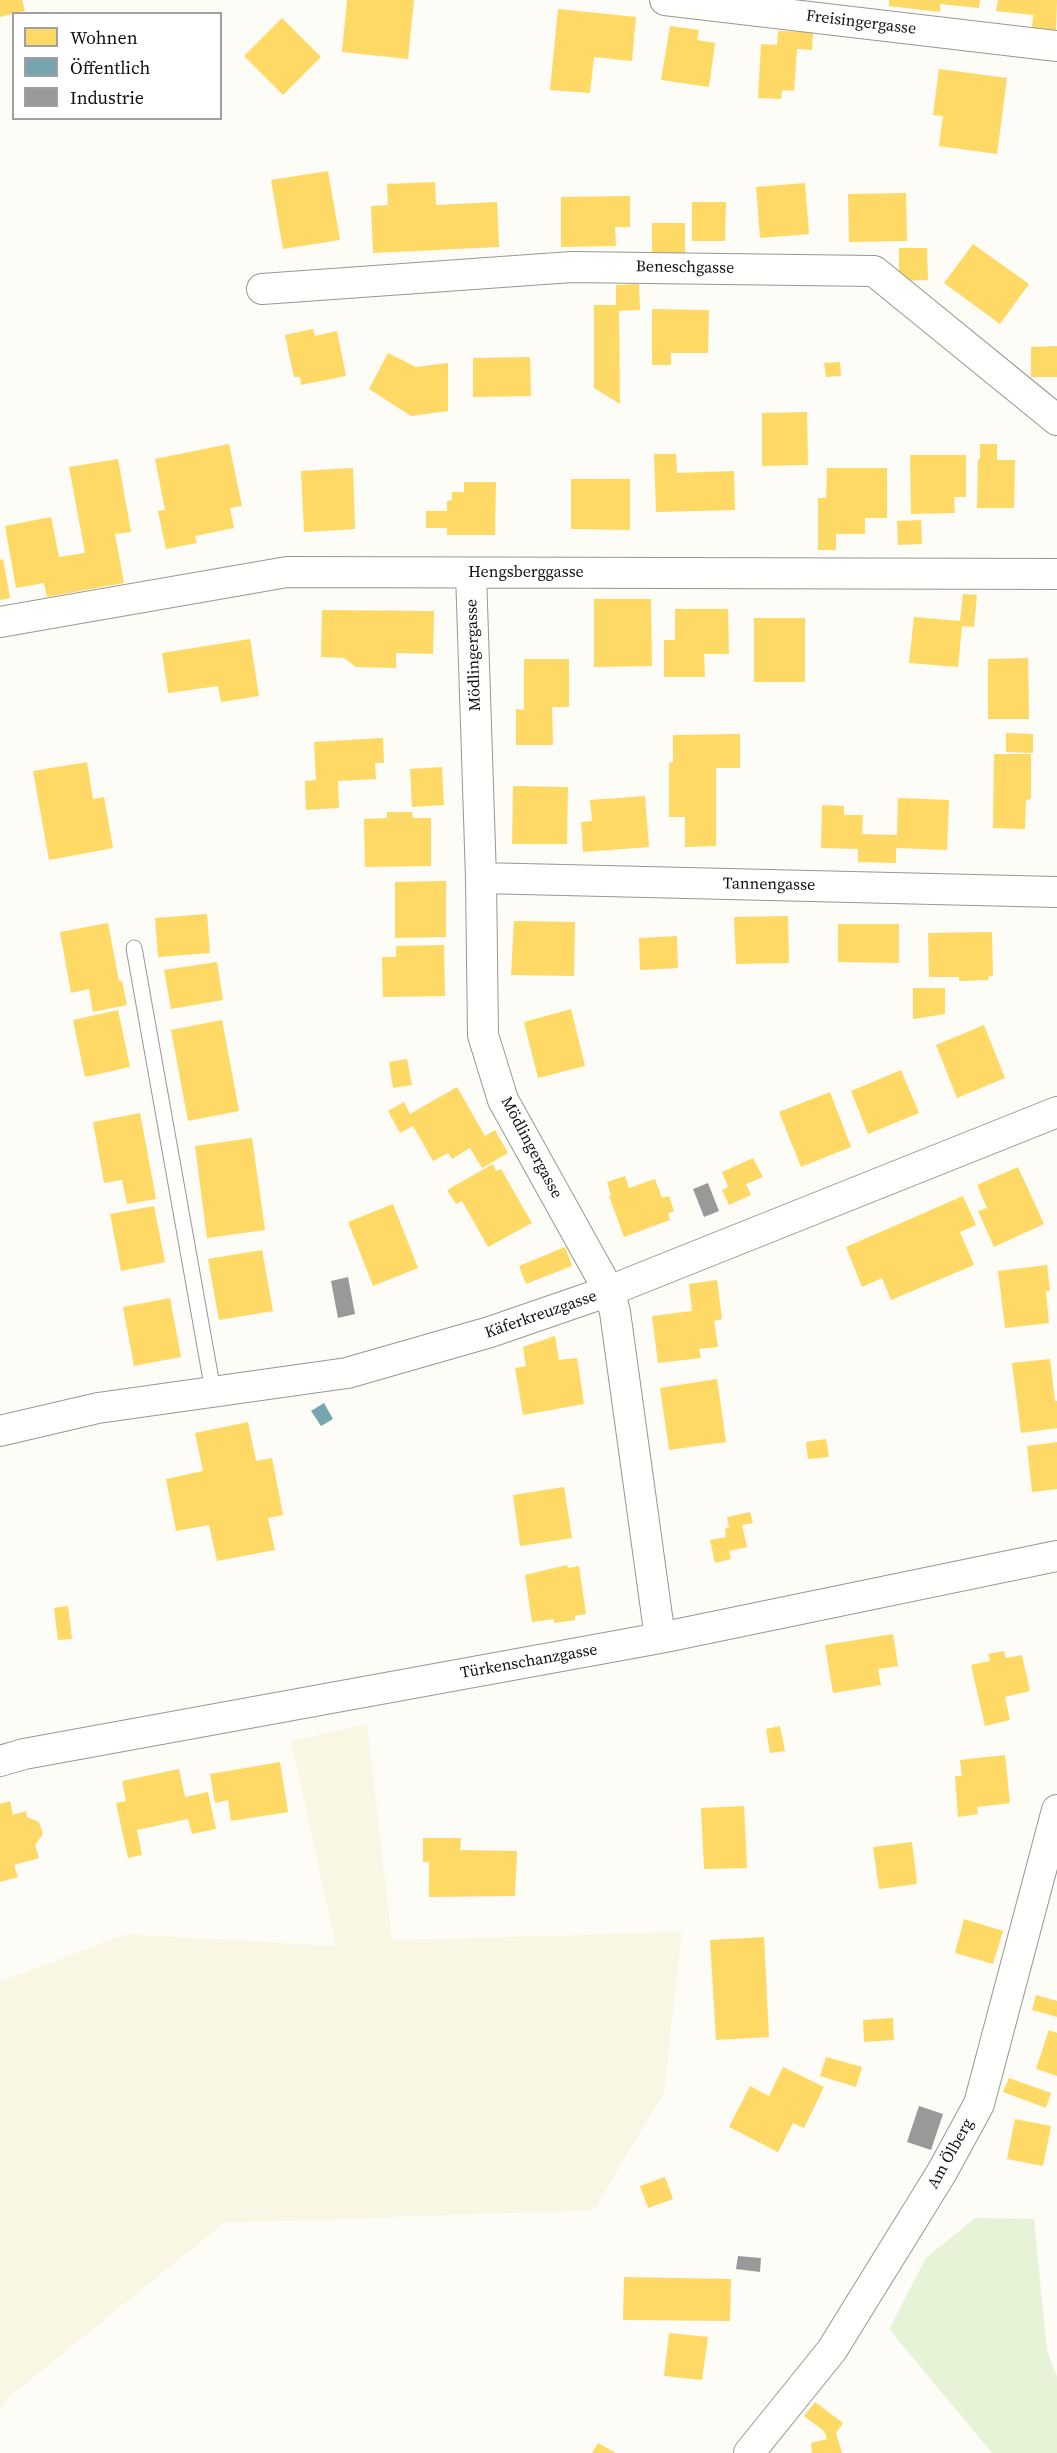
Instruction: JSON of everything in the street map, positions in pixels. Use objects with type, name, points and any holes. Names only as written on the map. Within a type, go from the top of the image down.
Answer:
[{"type":"street","name":"Freisingergasse","points":[[665,0],[1057,46]]},
{"type":"street","name":"Beneschgasse","points":[[261,289],[572,267],[874,271],[1057,420]]},
{"type":"street","name":"Hengsberggasse","points":[[0,622],[287,572],[1057,574]]},
{"type":"street","name":"Mödlingergasse","points":[[471,573],[482,878],[483,1035],[503,1100],[609,1292],[615,1312],[660,1638]]},
{"type":"street","name":"Tannengasse","points":[[482,878],[1057,892]]},
{"type":"street","name":"Käferkreuzgasse","points":[[0,1431],[98,1408],[347,1373],[490,1332],[609,1292],[1057,1112]]},
{"type":"street","name":"Türkenschanzgasse","points":[[0,1761],[24,1754],[660,1638],[1057,1556]]},
{"type":"street","name":"Am Ölberg","points":[[749,2453],[832,2350],[942,2172],[979,2104],[1057,1810]]},
{"type":"lane","points":[[134,948],[213,1391]]},
{"type":"shaded area","points":[[367,1724],[392,1940],[682,1932],[664,2093],[594,2210],[224,2223],[9,2397],[0,2411],[0,1982],[126,1934],[336,1946],[291,1741]]},
{"type":"green space","points":[[975,2218],[1034,2219],[1047,2350],[1057,2377],[1057,2453],[992,2453],[889,2329],[926,2258]]},
{"type":"building: Wohnen","points":[[0,0],[22,0],[25,11],[12,12],[12,14],[0,17]]},
{"type":"building: Wohnen","points":[[347,0],[414,0],[408,59],[342,52]]},
{"type":"building: Wohnen","points":[[889,0],[980,0],[979,8],[940,4],[940,12],[889,6]]},
{"type":"building: Wohnen","points":[[998,0],[1057,0],[1056,30],[1032,28],[1033,15],[996,11]]},
{"type":"building: Wohnen","points":[[558,9],[636,17],[632,61],[594,57],[590,93],[550,90]]},
{"type":"building: Wohnen","points":[[282,18],[321,57],[283,95],[244,56]]},
{"type":"building: Wohnen","points":[[670,26],[699,30],[697,40],[715,43],[709,87],[661,80]]},
{"type":"building: Wohnen","points":[[778,31],[813,32],[812,50],[797,49],[794,91],[782,90],[781,99],[758,98],[761,44],[777,45]]},
{"type":"building: Wohnen","points":[[939,69],[1007,78],[997,154],[939,146],[943,116],[933,115]]},
{"type":"building: Wohnen","points":[[328,171],[340,240],[283,249],[271,180]]},
{"type":"building: Wohnen","points":[[435,182],[436,205],[497,202],[499,247],[373,253],[371,206],[388,205],[387,184]]},
{"type":"building: Wohnen","points":[[805,183],[809,234],[760,238],[756,187]]},
{"type":"building: Wohnen","points":[[906,193],[907,241],[849,242],[848,194]]},
{"type":"building: Wohnen","points":[[630,196],[630,227],[615,227],[616,246],[561,247],[561,197]]},
{"type":"building: Wohnen","points":[[692,202],[726,202],[725,241],[692,241]]},
{"type":"building: Wohnen","points":[[652,223],[685,223],[685,253],[652,253]]},
{"type":"building: Wohnen","points":[[973,244],[1029,284],[1000,324],[944,283]]},
{"type":"building: Wohnen","points":[[899,248],[927,248],[928,280],[899,281]]},
{"type":"building: Wohnen","points":[[639,284],[640,310],[619,311],[620,404],[594,388],[594,305],[616,305],[616,285]]},
{"type":"building: Wohnen","points":[[652,309],[709,310],[708,353],[671,353],[671,365],[652,365]]},
{"type":"building: Wohnen","points":[[313,329],[315,336],[337,331],[346,376],[301,385],[300,377],[294,377],[285,335]]},
{"type":"building: Wohnen","points":[[1057,346],[1057,377],[1031,377],[1031,347]]},
{"type":"building: Wohnen","points":[[388,353],[416,367],[448,363],[448,411],[411,416],[369,389]]},
{"type":"building: Wohnen","points":[[530,357],[531,396],[473,397],[473,358]]},
{"type":"building: Wohnen","points":[[840,362],[841,376],[826,377],[824,363]]},
{"type":"building: Wohnen","points":[[807,412],[808,465],[762,466],[762,413]]},
{"type":"building: Wohnen","points":[[229,444],[242,506],[230,508],[234,528],[195,536],[197,543],[166,549],[158,511],[165,510],[155,459]]},
{"type":"building: Wohnen","points":[[980,444],[997,444],[997,460],[1015,460],[1014,508],[977,508]]},
{"type":"building: Wohnen","points":[[654,454],[676,454],[677,473],[734,471],[735,510],[656,512]]},
{"type":"building: Wohnen","points":[[910,455],[966,455],[966,497],[954,497],[955,513],[911,514]]},
{"type":"building: Wohnen","points":[[118,459],[131,532],[115,534],[124,583],[47,597],[44,583],[16,588],[5,526],[51,517],[59,557],[85,553],[69,467]]},
{"type":"building: Wohnen","points":[[353,468],[355,529],[304,532],[301,471]]},
{"type":"building: Wohnen","points":[[827,468],[887,468],[887,518],[865,518],[865,534],[836,534],[836,550],[818,550],[818,498],[826,498]]},
{"type":"building: Wohnen","points":[[571,479],[630,479],[630,530],[571,529]]},
{"type":"building: Wohnen","points":[[464,482],[496,482],[495,535],[447,535],[447,528],[426,528],[426,511],[447,511],[447,501],[452,500],[452,492],[464,492]]},
{"type":"building: Wohnen","points":[[921,520],[922,544],[898,545],[897,521]]},
{"type":"building: Wohnen","points":[[3,559],[10,598],[0,600],[0,560]]},
{"type":"building: Wohnen","points":[[963,594],[977,595],[974,627],[962,626],[958,667],[909,663],[914,617],[960,621]]},
{"type":"building: Wohnen","points":[[594,599],[651,599],[652,666],[594,667]]},
{"type":"building: Wohnen","points":[[675,609],[728,609],[729,654],[704,654],[705,677],[664,677],[664,640],[675,640]]},
{"type":"building: Wohnen","points":[[322,610],[434,611],[433,654],[396,653],[396,668],[356,667],[344,658],[321,657]]},
{"type":"building: Wohnen","points":[[754,618],[805,618],[805,682],[754,682]]},
{"type":"building: Wohnen","points":[[250,639],[259,696],[221,702],[218,686],[168,693],[162,653]]},
{"type":"building: Wohnen","points":[[1028,658],[1029,719],[988,719],[988,659]]},
{"type":"building: Wohnen","points":[[524,659],[569,659],[569,707],[552,707],[553,745],[516,745],[516,709],[524,710]]},
{"type":"building: Wohnen","points":[[1006,733],[1033,734],[1033,753],[1006,752]]},
{"type":"building: Wohnen","points":[[740,734],[740,768],[716,768],[716,846],[685,847],[685,817],[669,817],[669,763],[673,762],[673,735]]},
{"type":"building: Wohnen","points":[[383,738],[384,763],[375,763],[376,779],[338,781],[339,808],[306,810],[305,781],[316,780],[314,742]]},
{"type":"building: Wohnen","points":[[994,754],[1031,754],[1031,799],[1026,800],[1025,829],[993,828]]},
{"type":"building: Wohnen","points":[[87,762],[93,799],[104,797],[113,848],[49,860],[33,771]]},
{"type":"building: Wohnen","points":[[442,767],[444,805],[412,807],[410,769]]},
{"type":"building: Wohnen","points":[[513,786],[568,787],[567,844],[512,844]]},
{"type":"building: Wohnen","points":[[645,796],[649,847],[583,852],[581,822],[592,821],[590,800]]},
{"type":"building: Wohnen","points":[[898,798],[949,800],[947,850],[896,848],[896,863],[858,862],[858,849],[821,848],[822,805],[844,806],[844,815],[863,815],[862,834],[897,835]]},
{"type":"building: Wohnen","points":[[387,812],[412,812],[413,818],[431,818],[431,866],[365,867],[364,819],[387,818]]},
{"type":"building: Wohnen","points":[[446,881],[446,937],[395,938],[395,882]]},
{"type":"building: Wohnen","points":[[207,914],[210,953],[158,957],[155,918]]},
{"type":"building: Wohnen","points":[[788,916],[789,963],[736,964],[734,917]]},
{"type":"building: Wohnen","points":[[514,921],[575,922],[574,976],[511,975]]},
{"type":"building: Wohnen","points":[[108,923],[119,981],[122,981],[127,1005],[93,1012],[89,989],[71,993],[60,932]]},
{"type":"building: Wohnen","points":[[838,924],[899,924],[899,963],[838,962]]},
{"type":"building: Wohnen","points":[[992,932],[993,976],[989,976],[988,980],[959,981],[959,977],[929,977],[928,933]]},
{"type":"building: Wohnen","points":[[677,936],[678,968],[640,970],[639,938]]},
{"type":"building: Wohnen","points":[[444,945],[445,996],[383,997],[382,957],[396,957],[396,946]]},
{"type":"building: Wohnen","points":[[217,962],[223,1000],[171,1009],[164,970]]},
{"type":"building: Wohnen","points":[[913,988],[945,988],[945,1014],[913,1019]]},
{"type":"building: Wohnen","points":[[571,1009],[585,1066],[538,1078],[524,1022]]},
{"type":"building: Wohnen","points":[[118,1010],[130,1067],[85,1077],[73,1020]]},
{"type":"building: Wohnen","points":[[222,1020],[239,1111],[188,1121],[171,1030]]},
{"type":"building: Wohnen","points":[[984,1025],[1005,1078],[957,1098],[936,1045]]},
{"type":"building: Wohnen","points":[[407,1059],[412,1085],[393,1088],[389,1062]]},
{"type":"building: Wohnen","points":[[901,1070],[919,1113],[868,1134],[851,1091]]},
{"type":"building: Wohnen","points":[[457,1087],[485,1136],[495,1130],[508,1153],[482,1168],[470,1148],[452,1159],[448,1153],[433,1161],[413,1126],[400,1133],[388,1111],[404,1102],[410,1114]]},
{"type":"building: Wohnen","points":[[830,1092],[851,1147],[801,1167],[779,1112]]},
{"type":"building: Wohnen","points":[[140,1113],[156,1199],[127,1204],[122,1180],[104,1183],[93,1122]]},
{"type":"building: Wohnen","points":[[252,1138],[265,1230],[207,1238],[195,1146]]},
{"type":"building: Wohnen","points":[[753,1158],[763,1177],[746,1184],[751,1195],[729,1205],[722,1190],[728,1187],[722,1172]]},
{"type":"building: Wohnen","points":[[493,1164],[496,1171],[501,1169],[532,1223],[488,1247],[462,1201],[456,1204],[447,1190]]},
{"type":"building: Wohnen","points":[[1018,1167],[1044,1224],[994,1247],[978,1211],[987,1208],[977,1185]]},
{"type":"building: Wohnen","points":[[625,1176],[629,1188],[655,1179],[662,1198],[669,1196],[674,1211],[668,1214],[670,1220],[624,1237],[609,1196],[611,1195],[607,1182]]},
{"type":"building: Wohnen","points":[[963,1196],[976,1225],[960,1232],[974,1265],[891,1300],[882,1278],[862,1287],[846,1247]]},
{"type":"building: Wohnen","points":[[393,1204],[418,1268],[373,1286],[348,1222]]},
{"type":"building: Wohnen","points":[[154,1206],[165,1262],[121,1271],[110,1214]]},
{"type":"building: Wohnen","points":[[565,1247],[572,1266],[526,1284],[519,1266]]},
{"type":"building: Wohnen","points":[[262,1250],[273,1311],[219,1320],[208,1259]]},
{"type":"building: Wohnen","points":[[1047,1265],[1050,1291],[1046,1291],[1049,1323],[1005,1328],[998,1271]]},
{"type":"building: Wohnen","points":[[717,1280],[722,1319],[714,1321],[718,1347],[699,1349],[701,1358],[658,1363],[652,1316],[692,1311],[689,1284]]},
{"type":"building: Wohnen","points":[[170,1298],[181,1357],[134,1366],[123,1307]]},
{"type":"building: Wohnen","points":[[555,1336],[559,1360],[577,1358],[584,1404],[523,1415],[515,1368],[526,1366],[523,1347]]},
{"type":"building: Wohnen","points":[[1050,1359],[1055,1401],[1057,1401],[1057,1428],[1021,1433],[1012,1363]]},
{"type":"building: Wohnen","points":[[717,1379],[726,1442],[669,1450],[660,1388]]},
{"type":"building: Wohnen","points":[[248,1422],[256,1461],[272,1458],[283,1515],[268,1518],[275,1550],[217,1561],[209,1525],[176,1531],[166,1479],[203,1471],[195,1433]]},
{"type":"building: Wohnen","points":[[826,1439],[829,1457],[808,1459],[806,1442]]},
{"type":"building: Wohnen","points":[[1057,1442],[1057,1489],[1032,1492],[1027,1446]]},
{"type":"building: Wohnen","points":[[564,1487],[572,1538],[520,1546],[513,1495]]},
{"type":"building: Wohnen","points":[[750,1512],[753,1523],[742,1525],[747,1547],[729,1551],[731,1559],[715,1563],[710,1540],[726,1537],[725,1529],[729,1527],[727,1517]]},
{"type":"building: Wohnen","points":[[567,1565],[568,1568],[579,1566],[586,1614],[575,1616],[575,1620],[554,1623],[554,1619],[532,1622],[525,1575]]},
{"type":"building: Wohnen","points":[[68,1606],[72,1639],[58,1640],[54,1608]]},
{"type":"building: Wohnen","points":[[893,1634],[898,1666],[878,1669],[881,1685],[833,1693],[825,1645]]},
{"type":"building: Wohnen","points":[[1004,1651],[1006,1658],[1022,1655],[1030,1691],[1005,1697],[1010,1720],[985,1726],[971,1665],[990,1661],[988,1654]]},
{"type":"building: Wohnen","points":[[780,1726],[785,1751],[770,1753],[766,1729]]},
{"type":"building: Wohnen","points":[[1005,1755],[1010,1803],[977,1807],[978,1814],[958,1817],[955,1776],[962,1776],[960,1760]]},
{"type":"building: Wohnen","points":[[280,1762],[288,1812],[231,1821],[228,1800],[215,1803],[210,1774]]},
{"type":"building: Wohnen","points":[[179,1769],[185,1797],[208,1792],[216,1829],[192,1834],[188,1819],[137,1830],[142,1855],[128,1858],[116,1803],[126,1801],[122,1781]]},
{"type":"building: Wohnen","points":[[10,1801],[13,1815],[26,1811],[27,1817],[39,1822],[43,1834],[35,1845],[39,1858],[14,1865],[18,1877],[0,1882],[0,1804]]},
{"type":"building: Wohnen","points":[[744,1806],[747,1868],[704,1869],[701,1808]]},
{"type":"building: Wohnen","points":[[423,1838],[461,1838],[460,1850],[517,1851],[515,1896],[429,1897],[429,1862],[423,1862]]},
{"type":"building: Wohnen","points":[[912,1842],[917,1884],[879,1889],[873,1847]]},
{"type":"building: Wohnen","points":[[964,1919],[1003,1931],[993,1964],[955,1953]]},
{"type":"building: Wohnen","points":[[764,1937],[769,2037],[716,2040],[710,1940]]},
{"type":"building: Wohnen","points":[[1036,1995],[1057,2001],[1057,2017],[1032,2010]]},
{"type":"building: Wohnen","points":[[893,2018],[894,2040],[864,2042],[863,2020]]},
{"type":"building: Wohnen","points":[[1049,2030],[1057,2033],[1057,2076],[1036,2069]]},
{"type":"building: Wohnen","points":[[826,2057],[862,2067],[856,2087],[820,2076]]},
{"type":"building: Wohnen","points":[[783,2067],[824,2087],[804,2128],[793,2123],[778,2152],[729,2127],[750,2086],[769,2096]]},
{"type":"building: Wohnen","points":[[1009,2078],[1051,2093],[1046,2108],[1003,2092]]},
{"type":"building: Wohnen","points":[[1015,2119],[1051,2126],[1043,2166],[1007,2159]]},
{"type":"building: Wohnen","points":[[665,2177],[673,2199],[648,2208],[640,2186]]},
{"type":"building: Wohnen","points":[[624,2277],[731,2279],[730,2321],[623,2320]]},
{"type":"building: Wohnen","points":[[669,2333],[708,2337],[702,2380],[664,2376]]},
{"type":"building: Wohnen","points":[[815,2402],[843,2423],[836,2433],[842,2453],[812,2453],[811,2443],[827,2439],[824,2431],[804,2416]]},
{"type":"building: Wohnen","points":[[598,2443],[616,2453],[592,2453]]},
{"type":"building: Öffentlich","points":[[324,1403],[333,1419],[321,1426],[311,1411]]},
{"type":"building: Industrie","points":[[708,1183],[719,1211],[704,1217],[693,1189]]},
{"type":"building: Industrie","points":[[348,1277],[355,1314],[338,1318],[331,1281]]},
{"type":"building: Industrie","points":[[919,2106],[943,2114],[931,2150],[907,2142]]},
{"type":"building: Industrie","points":[[738,2256],[761,2258],[760,2272],[736,2269]]}]
